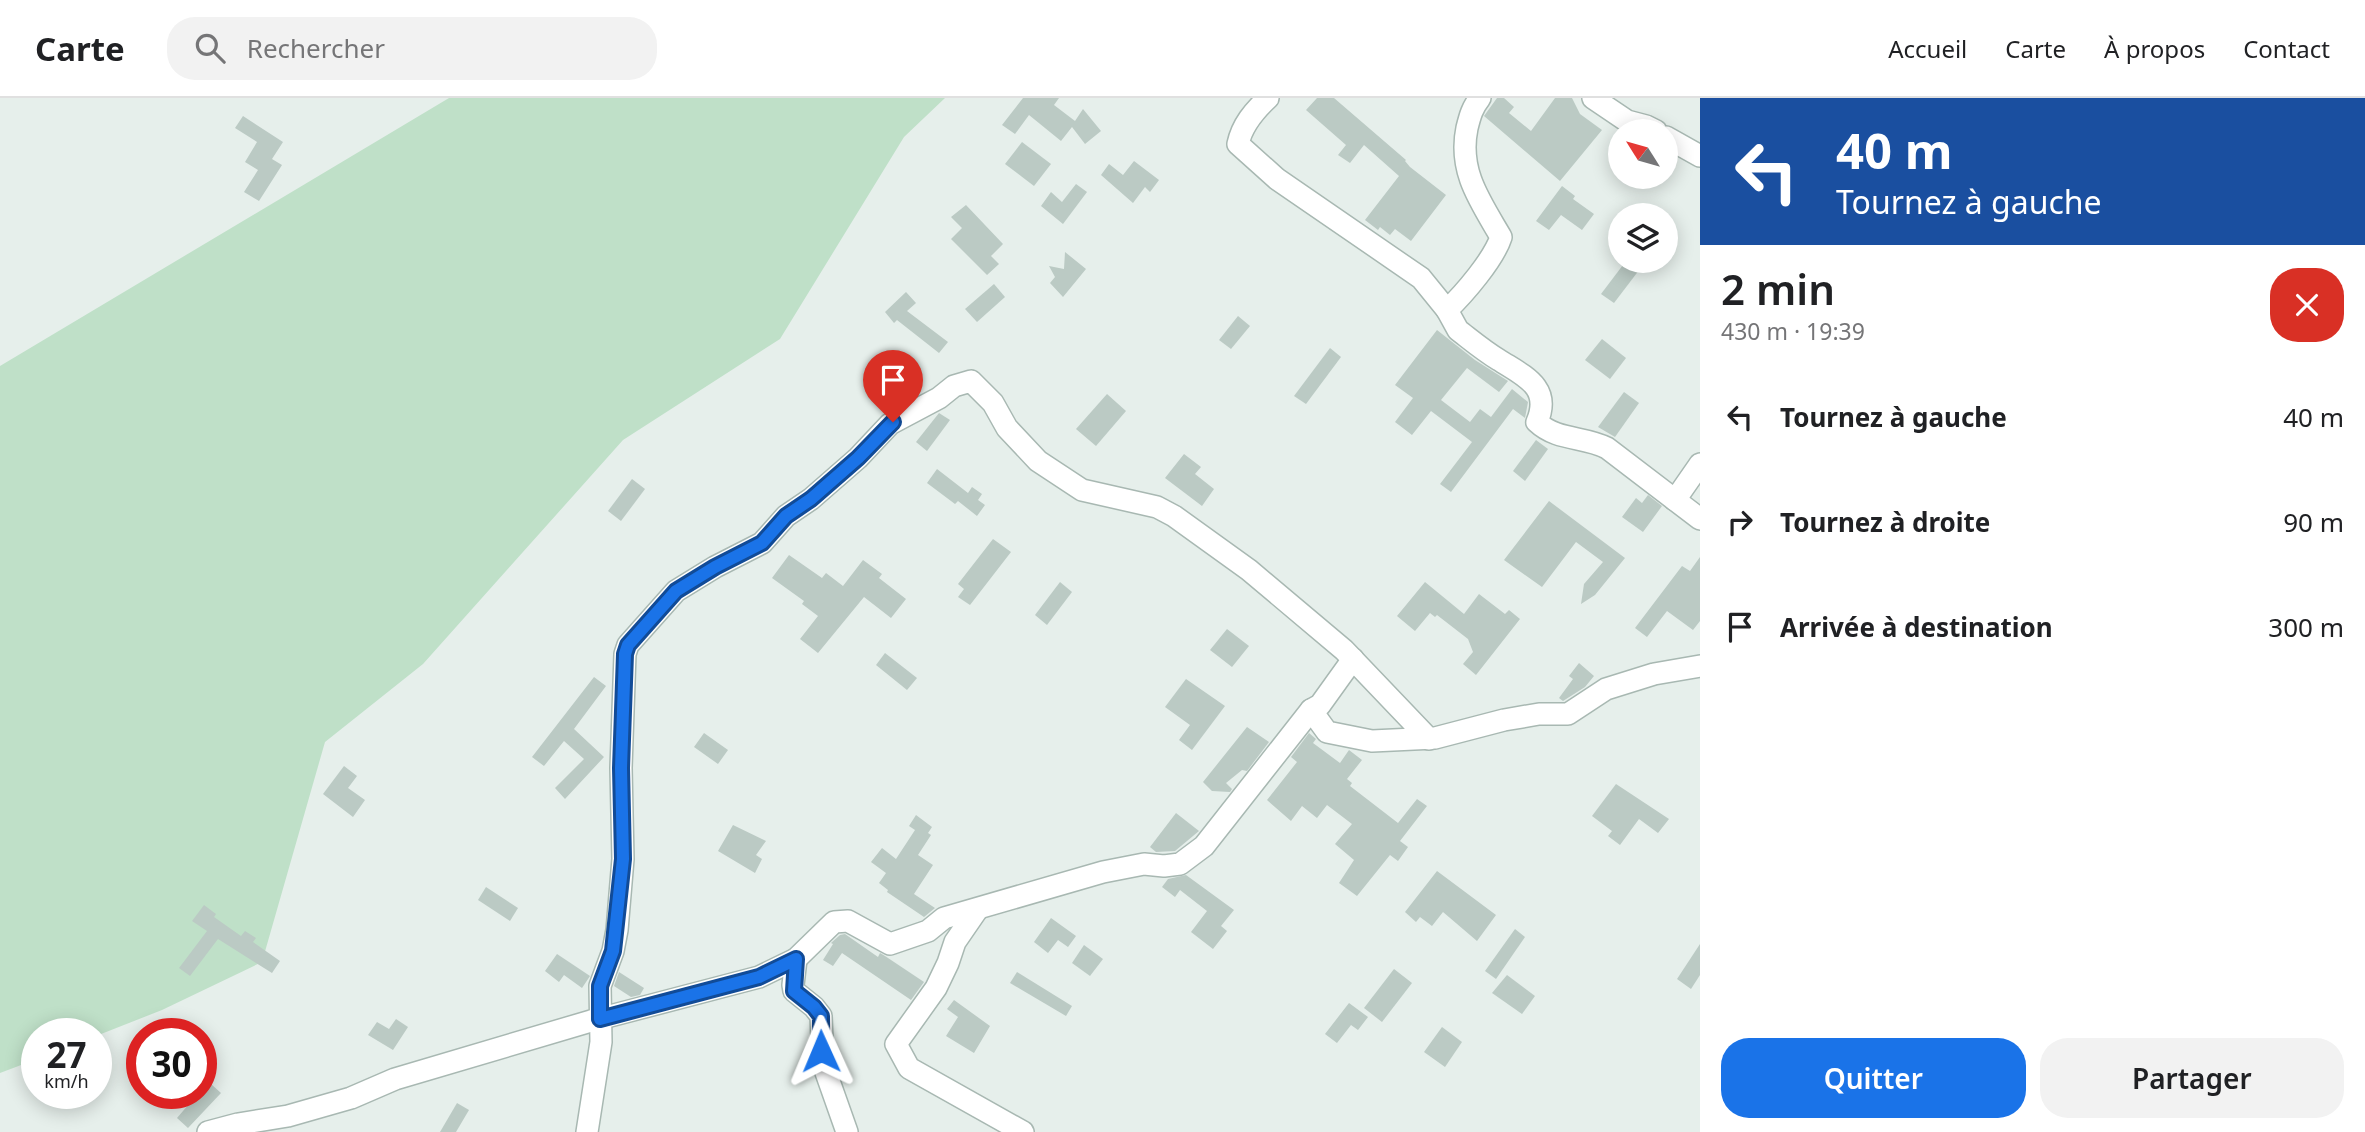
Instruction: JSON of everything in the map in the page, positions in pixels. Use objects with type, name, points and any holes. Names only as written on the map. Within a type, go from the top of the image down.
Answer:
[{"type":"street","points":[[1268,98],[1258,107],[1240,133],[1238,144],[1277,179],[1421,278],[1447,310],[1458,330],[1532,383],[1542,398],[1542,410],[1536,422],[1545,430],[1607,448],[1700,519]]},
{"type":"street","points":[[1447,310],[1490,260],[1501,237],[1471,186],[1463,146],[1472,108],[1480,98]]},
{"type":"street","points":[[1594,98],[1624,119]]},
{"type":"street","points":[[1678,144],[1700,156]]},
{"type":"street","points":[[587,1132],[601,1042],[600,986],[613,951],[623,859],[621,768],[625,654],[628,645],[676,591],[762,543],[786,516],[811,499],[858,458],[890,425],[939,398],[954,386],[971,381],[993,402],[1007,428],[1038,461],[1082,490],[1157,507],[1174,516],[1249,570],[1353,659],[1429,739]]},
{"type":"street","points":[[1675,500],[1700,464]]},
{"type":"street","points":[[208,1132],[288,1116],[351,1098],[395,1079],[600,1019],[759,977],[796,959],[834,922],[848,921],[890,944],[928,932],[944,918],[1103,872],[1144,864],[1180,864],[1204,846],[1311,710],[1320,705],[1353,659]]},
{"type":"street","points":[[1311,710],[1326,732],[1372,741],[1429,739],[1504,720],[1539,714],[1568,714],[1606,689],[1654,674],[1700,666]]},
{"type":"street","points":[[977,910],[955,942],[936,988],[896,1044],[909,1068],[1023,1132]]},
{"type":"street","points":[[796,959],[794,991],[821,1016],[823,1064],[847,1132]]},
{"type":"street","points":[[601,1042],[628,1012]]},
{"type":"green space","points":[[449,98],[945,98],[904,137],[780,339],[623,440],[423,664],[325,742],[262,962],[162,1010],[142,1018],[126,1018],[126,1024],[112,1030],[112,1018],[21,1018],[21,1065],[0,1073],[0,366]]},
{"type":"building","points":[[1023,98],[1059,98],[1054,105],[1075,121],[1083,109],[1101,131],[1085,144],[1072,127],[1061,141],[1029,115],[1015,134],[1002,125]]},
{"type":"building","points":[[1317,98],[1334,98],[1406,160],[1410,167],[1446,195],[1411,241],[1395,229],[1390,235],[1365,220],[1399,176],[1364,145],[1350,163],[1338,155],[1346,145],[1306,110]]},
{"type":"building","points":[[1497,98],[1504,98],[1514,107],[1509,113],[1531,131],[1555,98],[1572,98],[1580,114],[1602,130],[1560,181],[1484,116]]},
{"type":"building","points":[[243,116],[283,142],[272,159],[282,165],[259,201],[244,192],[258,170],[245,162],[257,142],[235,128]]},
{"type":"building","points":[[1022,142],[1051,164],[1034,186],[1005,164]]},
{"type":"building","points":[[1134,161],[1159,180],[1150,192],[1145,187],[1133,203],[1101,175],[1109,164],[1123,175]]},
{"type":"building","points":[[1076,184],[1087,192],[1063,224],[1041,206],[1051,192],[1062,202]]},
{"type":"building","points":[[1562,186],[1575,196],[1573,199],[1594,214],[1582,230],[1561,215],[1549,230],[1536,221]]},
{"type":"building","points":[[966,205],[1003,244],[991,256],[999,264],[987,275],[951,239],[962,228],[951,217]]},
{"type":"building","points":[[1065,252],[1086,269],[1063,297],[1050,283],[1055,277],[1049,266],[1064,269]]},
{"type":"building","points":[[1617,273],[1637,273],[1614,303],[1601,294]]},
{"type":"building","points":[[994,284],[1005,297],[977,322],[965,309]]},
{"type":"building","points":[[906,292],[916,303],[907,311],[948,342],[939,353],[897,320],[894,323],[885,312]]},
{"type":"building","points":[[1238,316],[1250,326],[1231,349],[1219,340]]},
{"type":"building","points":[[1437,330],[1475,360],[1508,381],[1499,392],[1467,368],[1441,400],[1470,422],[1480,409],[1491,417],[1512,389],[1528,402],[1525,418],[1513,409],[1451,492],[1440,484],[1472,442],[1431,411],[1412,435],[1395,422],[1413,398],[1395,385]]},
{"type":"building","points":[[1602,339],[1626,358],[1610,379],[1585,360]]},
{"type":"building","points":[[1330,348],[1341,357],[1306,404],[1294,396]]},
{"type":"building","points":[[1624,392],[1639,403],[1615,437],[1598,427]]},
{"type":"building","points":[[1107,394],[1126,411],[1096,446],[1076,429]]},
{"type":"building","points":[[939,413],[950,420],[927,451],[916,442]]},
{"type":"building","points":[[1536,440],[1548,449],[1525,481],[1513,471]]},
{"type":"building","points":[[1184,454],[1201,467],[1195,474],[1214,489],[1202,506],[1165,478]]},
{"type":"building","points":[[937,469],[968,493],[972,487],[982,494],[978,500],[985,505],[977,516],[958,501],[955,504],[927,483]]},
{"type":"building","points":[[632,479],[645,489],[621,521],[608,511]]},
{"type":"building","points":[[1648,495],[1662,506],[1643,532],[1622,517],[1636,498],[1642,503]]},
{"type":"building","points":[[1549,501],[1625,558],[1595,595],[1581,604],[1584,584],[1603,562],[1576,542],[1542,587],[1504,560]]},
{"type":"building","points":[[993,539],[1011,552],[970,605],[958,597],[964,589],[958,584]]},
{"type":"building","points":[[789,555],[822,578],[826,573],[843,586],[863,560],[882,574],[879,578],[906,599],[891,618],[864,597],[818,653],[800,639],[818,616],[802,604],[804,601],[772,578]]},
{"type":"building","points":[[1700,557],[1700,621],[1693,630],[1667,611],[1647,637],[1635,628],[1682,566],[1690,571]]},
{"type":"building","points":[[1060,582],[1072,592],[1047,625],[1035,615]]},
{"type":"building","points":[[1425,582],[1464,614],[1479,594],[1505,614],[1509,610],[1520,619],[1476,675],[1463,664],[1473,652],[1468,639],[1437,615],[1435,617],[1430,613],[1415,631],[1397,616]]},
{"type":"building","points":[[1227,629],[1249,646],[1232,667],[1210,650]]},
{"type":"building","points":[[885,653],[917,678],[907,690],[876,665]]},
{"type":"building","points":[[1579,663],[1594,676],[1585,687],[1563,701],[1559,698],[1573,679],[1569,676]]},
{"type":"building","points":[[594,677],[606,686],[574,729],[604,757],[565,799],[555,788],[584,759],[564,741],[544,766],[532,757]]},
{"type":"building","points":[[1186,679],[1225,706],[1192,750],[1179,740],[1190,725],[1165,707]]},
{"type":"building","points":[[1247,727],[1269,742],[1247,771],[1242,770],[1226,783],[1232,789],[1230,792],[1212,791],[1203,782]]},
{"type":"building","points":[[704,733],[728,750],[718,764],[694,747]]},
{"type":"building","points":[[1309,733],[1316,739],[1313,743],[1340,763],[1349,750],[1362,760],[1347,779],[1352,783],[1350,786],[1398,823],[1417,799],[1427,806],[1400,841],[1408,847],[1398,861],[1390,855],[1357,896],[1339,883],[1354,860],[1335,844],[1352,824],[1327,805],[1317,818],[1302,806],[1291,821],[1267,800],[1297,762],[1291,757]]},
{"type":"building","points":[[344,766],[357,776],[348,788],[365,800],[353,817],[323,794]]},
{"type":"building","points":[[1616,784],[1669,819],[1658,833],[1639,819],[1620,845],[1608,836],[1612,831],[1592,816]]},
{"type":"building","points":[[1176,813],[1199,831],[1175,851],[1156,852],[1150,847]]},
{"type":"building","points":[[916,815],[932,827],[928,833],[931,835],[918,855],[933,865],[914,894],[935,908],[924,917],[887,892],[879,883],[886,873],[871,862],[882,848],[896,859],[915,830],[909,826]]},
{"type":"building","points":[[733,825],[766,841],[756,855],[762,859],[755,873],[718,851]]},
{"type":"building","points":[[1437,871],[1496,915],[1477,941],[1443,912],[1432,926],[1420,917],[1416,922],[1405,912]]},
{"type":"building","points":[[1186,875],[1234,910],[1221,926],[1227,931],[1213,949],[1191,932],[1207,911],[1180,890],[1175,897],[1162,887],[1168,879]]},
{"type":"building","points":[[486,887],[518,908],[510,921],[478,900]]},
{"type":"building","points":[[204,905],[216,914],[214,917],[241,936],[245,931],[256,938],[253,942],[280,961],[272,973],[218,939],[190,976],[179,968],[207,931],[192,921]]},
{"type":"building","points":[[1051,918],[1076,936],[1068,947],[1058,940],[1048,953],[1034,942]]},
{"type":"building","points":[[1515,929],[1525,937],[1496,979],[1485,971]]},
{"type":"building","points":[[845,934],[878,957],[880,953],[924,982],[911,1000],[842,953],[833,966],[823,960],[833,944],[831,943]]},
{"type":"building","points":[[1700,944],[1700,975],[1691,989],[1677,979]]},
{"type":"building","points":[[1084,945],[1103,959],[1090,976],[1072,963]]},
{"type":"building","points":[[557,954],[590,976],[582,988],[564,975],[559,982],[545,971]]},
{"type":"building","points":[[1394,969],[1412,983],[1382,1022],[1364,1008]]},
{"type":"building","points":[[619,972],[644,988],[640,995],[631,997],[614,986]]},
{"type":"building","points":[[1017,972],[1072,1006],[1066,1016],[1010,983]]},
{"type":"building","points":[[1507,975],[1535,996],[1522,1014],[1492,993]]},
{"type":"building","points":[[954,1000],[990,1026],[974,1053],[946,1036],[958,1017],[947,1009]]},
{"type":"building","points":[[1349,1003],[1368,1017],[1358,1030],[1351,1025],[1337,1043],[1325,1034]]},
{"type":"building","points":[[396,1019],[408,1027],[393,1050],[368,1035],[377,1022],[389,1029]]},
{"type":"building","points":[[1442,1027],[1462,1042],[1445,1067],[1424,1052]]},
{"type":"building","points":[[457,1103],[469,1110],[456,1132],[440,1132]]},
{"type":"building","points":[[185,1109],[206,1109],[188,1128],[177,1118]]},
{"type":"route","points":[[821,1051],[821,1016],[794,991],[796,959],[759,977],[600,1019],[600,986],[613,951],[617,930],[623,859],[621,768],[625,654],[628,645],[676,591],[762,543],[786,516],[811,499],[858,458],[893,422]]}]
